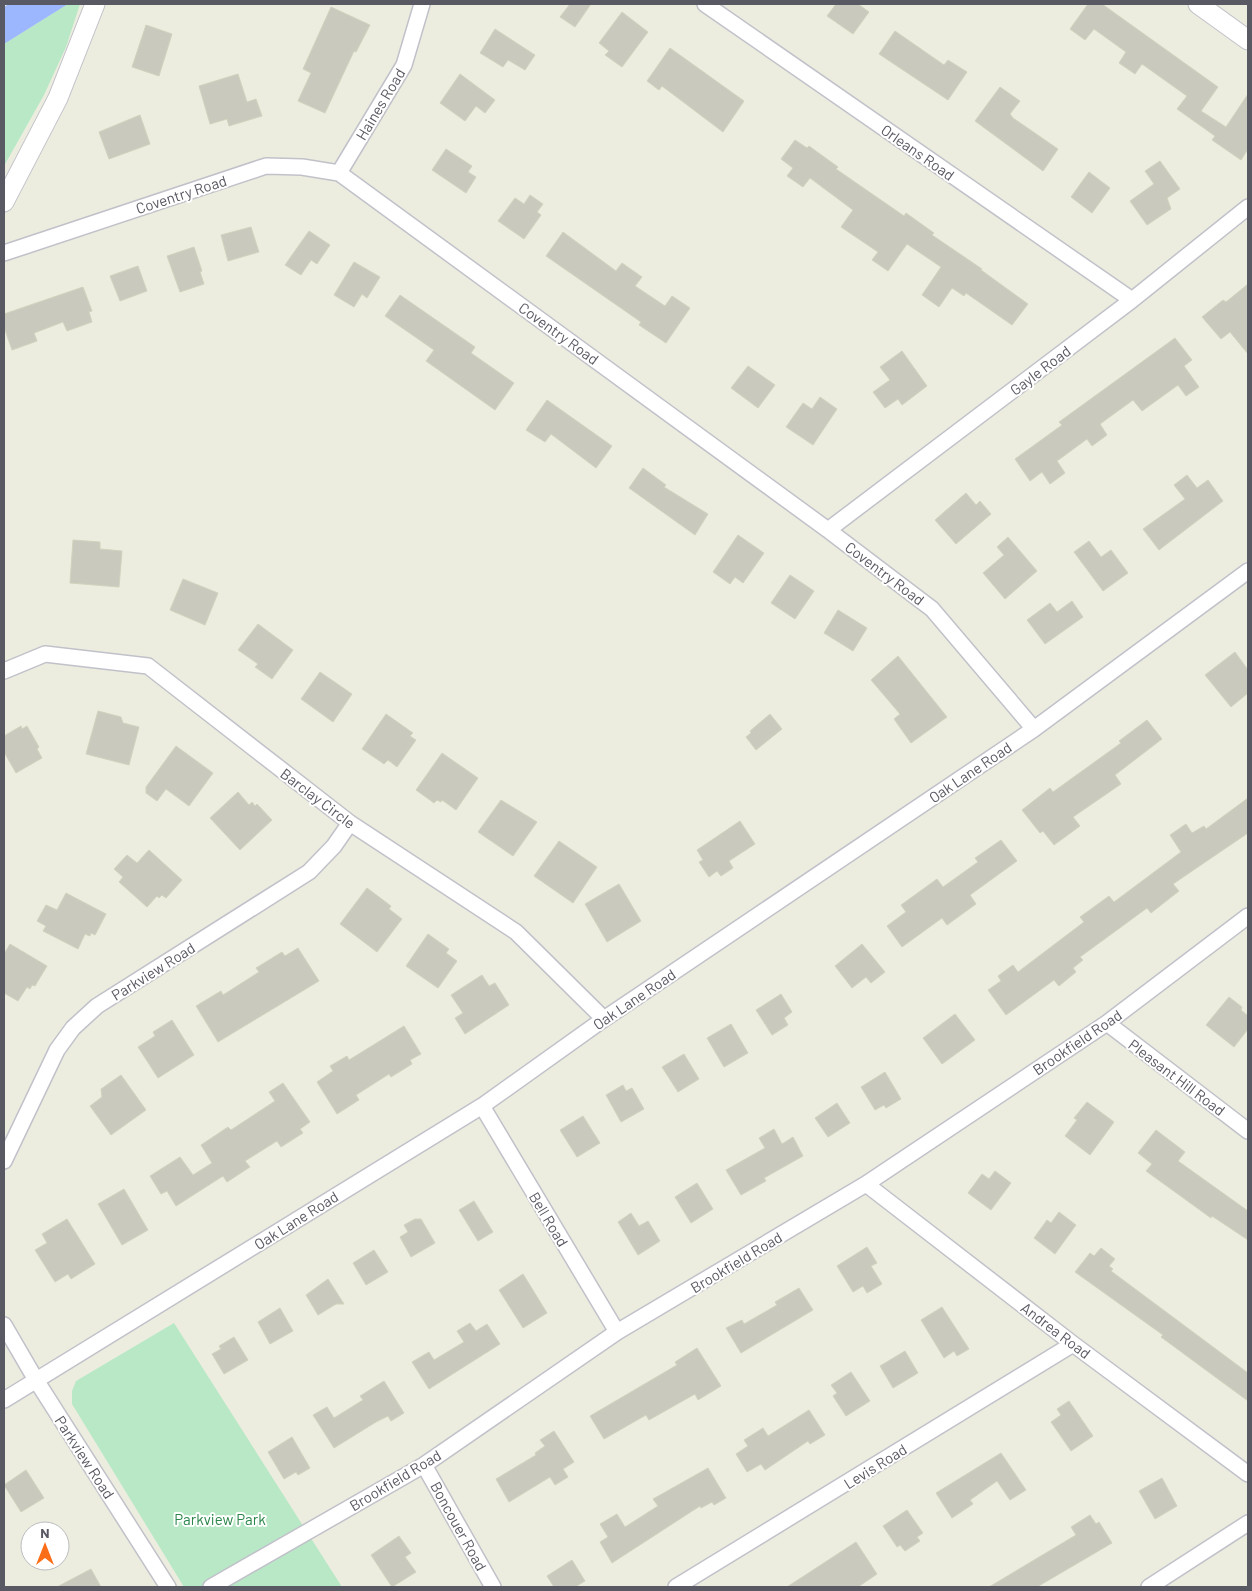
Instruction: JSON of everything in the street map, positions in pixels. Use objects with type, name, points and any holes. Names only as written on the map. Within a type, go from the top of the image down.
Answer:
[{"type":"street","points":[[4,202],[58,98],[95,4]]},
{"type":"street","name":"Haines Road","points":[[339,173],[404,65],[422,4]]},
{"type":"street","name":"Orleans Road","points":[[705,4],[1132,300]]},
{"type":"street","points":[[1198,4],[1248,40]]},
{"type":"street","name":"Coventry Road","points":[[4,253],[266,166],[302,166],[339,173],[828,530],[932,609],[1034,729]]},
{"type":"street","name":"Gayle Road","points":[[828,530],[1132,300],[1248,207]]},
{"type":"street","name":"Oak Lane Road","points":[[4,1400],[482,1106],[604,1019],[1034,729],[1246,579]]},
{"type":"street","name":"Barclay Circle","points":[[4,671],[46,654],[148,666],[350,823],[516,932],[604,1019]]},
{"type":"street","name":"Parkview Road","points":[[4,1161],[57,1050],[72,1028],[97,1006],[308,872],[334,846],[350,823]]},
{"type":"street","name":"Brookfield Road","points":[[211,1587],[424,1464],[617,1332],[866,1184],[1106,1023],[1248,916]]},
{"type":"street","name":"Pleasant Hill Road","points":[[1106,1023],[1248,1131]]},
{"type":"street","name":"Bell Road","points":[[482,1106],[617,1332]]},
{"type":"street","name":"Andrea Road","points":[[866,1184],[1073,1344],[1248,1474]]},
{"type":"street","name":"Parkview Road","points":[[4,1325],[36,1380],[168,1587]]},
{"type":"street","name":"Levis Road","points":[[676,1587],[1073,1344]]},
{"type":"street","name":"Boncouer Road","points":[[424,1464],[493,1587]]},
{"type":"street","points":[[1149,1587],[1248,1523]]},
{"type":"green space","points":[[68,4],[80,4],[66,47],[44,95],[4,166],[4,44]]},
{"type":"green space","name":"Parkview Park","points":[[174,1323],[342,1587],[184,1587],[72,1404],[72,1391],[76,1381]]},
{"type":"water","points":[[9,4],[68,4],[4,44],[4,7]]},
{"type":"building","points":[[570,4],[591,4],[575,27],[560,17]]},
{"type":"building","points":[[836,4],[858,4],[869,12],[853,34],[827,16]]},
{"type":"building","points":[[1088,4],[1102,4],[1218,87],[1201,111],[1226,127],[1248,94],[1248,149],[1241,160],[1212,140],[1215,136],[1177,109],[1187,96],[1142,64],[1135,74],[1119,63],[1126,52],[1094,29],[1085,40],[1070,29]]},
{"type":"building","points":[[331,7],[370,25],[356,52],[354,51],[325,113],[298,101],[311,73],[303,69]]},
{"type":"building","points":[[622,12],[648,32],[622,67],[605,55],[609,51],[599,43]]},
{"type":"building","points":[[146,25],[172,34],[159,76],[132,67]]},
{"type":"building","points":[[495,29],[535,55],[525,70],[508,60],[503,67],[480,53]]},
{"type":"building","points":[[895,31],[944,65],[948,60],[967,72],[948,100],[879,54]]},
{"type":"building","points":[[670,48],[744,101],[723,132],[662,86],[659,90],[647,81]]},
{"type":"building","points":[[238,74],[247,102],[256,99],[262,116],[229,126],[227,119],[210,124],[199,86]]},
{"type":"building","points":[[460,74],[495,100],[485,113],[476,106],[465,121],[440,103]]},
{"type":"building","points":[[1000,87],[1020,101],[1010,114],[1013,118],[1058,149],[1043,171],[975,121]]},
{"type":"building","points":[[140,115],[150,144],[109,159],[99,132]]},
{"type":"building","points":[[795,140],[807,148],[809,146],[838,167],[836,169],[904,216],[906,213],[934,233],[932,235],[982,269],[1028,304],[1012,325],[966,293],[964,296],[952,288],[939,307],[922,295],[941,267],[907,244],[888,271],[872,260],[878,252],[841,227],[853,210],[810,178],[803,187],[787,176],[793,168],[781,159]]},
{"type":"building","points":[[446,149],[472,166],[468,172],[476,177],[466,193],[432,170]]},
{"type":"building","points":[[1160,161],[1180,189],[1167,198],[1171,209],[1147,225],[1130,201],[1154,184],[1145,171]]},
{"type":"building","points":[[1089,172],[1110,188],[1092,213],[1071,197]]},
{"type":"building","points":[[530,195],[543,204],[537,212],[541,215],[524,239],[498,221],[515,198],[524,204]]},
{"type":"building","points":[[251,227],[259,252],[228,261],[221,235]]},
{"type":"building","points":[[309,231],[330,245],[317,264],[311,260],[301,275],[285,265]]},
{"type":"building","points":[[563,232],[616,271],[622,263],[642,277],[635,286],[665,306],[672,296],[690,308],[666,343],[639,325],[641,322],[546,256]]},
{"type":"building","points":[[194,247],[204,284],[180,292],[167,256]]},
{"type":"building","points":[[354,262],[380,277],[367,298],[362,294],[354,307],[334,295]]},
{"type":"building","points":[[138,266],[147,291],[120,301],[110,276]]},
{"type":"building","points":[[1248,284],[1248,354],[1230,332],[1221,339],[1202,317],[1223,300],[1226,302]]},
{"type":"building","points":[[83,287],[92,311],[89,312],[92,322],[67,331],[63,322],[34,333],[37,341],[12,350],[4,327],[4,314]]},
{"type":"building","points":[[400,295],[475,347],[471,353],[514,383],[495,410],[426,361],[434,350],[385,316]]},
{"type":"building","points":[[1175,338],[1192,360],[1184,366],[1199,387],[1186,396],[1178,385],[1142,411],[1133,400],[1100,424],[1107,435],[1092,446],[1087,439],[1057,461],[1065,473],[1050,484],[1042,472],[1030,481],[1015,459],[1062,425],[1059,422]]},
{"type":"building","points":[[902,351],[927,386],[902,405],[898,399],[885,408],[873,392],[890,380],[880,367]]},
{"type":"building","points":[[748,366],[775,385],[758,408],[731,388]]},
{"type":"building","points":[[820,397],[837,409],[813,445],[786,427],[803,403],[812,409]]},
{"type":"building","points":[[547,400],[612,446],[596,468],[551,434],[545,442],[526,430]]},
{"type":"building","points":[[643,468],[666,485],[664,487],[708,514],[695,535],[629,488]]},
{"type":"building","points":[[1187,475],[1197,488],[1208,480],[1223,501],[1159,550],[1143,529],[1185,499],[1174,485]]},
{"type":"building","points":[[966,493],[976,505],[980,501],[991,514],[956,544],[935,520]]},
{"type":"building","points":[[738,535],[764,553],[743,583],[735,577],[730,584],[713,572]]},
{"type":"building","points":[[1008,537],[1037,571],[1005,599],[983,573],[1004,555],[997,547]]},
{"type":"building","points":[[73,540],[100,542],[100,549],[122,551],[119,587],[70,583]]},
{"type":"building","points":[[1089,541],[1101,557],[1111,550],[1128,573],[1103,591],[1074,552]]},
{"type":"building","points":[[790,575],[814,591],[795,619],[771,603]]},
{"type":"building","points":[[183,579],[218,593],[205,625],[170,610]]},
{"type":"building","points":[[1072,601],[1083,617],[1045,644],[1027,620],[1050,603],[1057,612]]},
{"type":"building","points":[[838,610],[867,628],[853,651],[824,633]]},
{"type":"building","points":[[258,624],[293,650],[272,679],[255,667],[258,664],[238,650]]},
{"type":"building","points":[[1235,652],[1248,670],[1248,693],[1231,707],[1205,675]]},
{"type":"building","points":[[898,656],[947,717],[911,743],[894,719],[900,714],[871,680]]},
{"type":"building","points":[[320,672],[352,694],[333,722],[301,699]]},
{"type":"building","points":[[98,711],[121,717],[123,723],[139,727],[129,765],[86,754]]},
{"type":"building","points":[[386,714],[413,733],[410,736],[416,740],[397,767],[388,760],[384,764],[362,749]]},
{"type":"building","points":[[770,714],[782,729],[756,750],[746,737],[751,733],[750,731]]},
{"type":"building","points":[[1147,720],[1162,739],[1115,775],[1121,784],[1073,817],[1080,826],[1054,845],[1043,831],[1040,833],[1022,810],[1050,788],[1053,792],[1121,743],[1119,741]]},
{"type":"building","points":[[21,726],[22,729],[27,726],[39,747],[37,749],[42,758],[16,773],[4,752],[4,736]]},
{"type":"building","points":[[176,746],[213,773],[189,806],[166,789],[157,801],[146,793],[146,787]]},
{"type":"building","points":[[442,753],[478,778],[456,810],[442,800],[441,802],[437,800],[434,803],[416,790]]},
{"type":"building","points":[[238,792],[249,805],[252,802],[255,806],[257,804],[272,820],[240,850],[210,818]]},
{"type":"building","points":[[1248,798],[1248,833],[1173,884],[1179,891],[1151,913],[1147,908],[1080,957],[1083,960],[1073,968],[1076,972],[1059,986],[1054,980],[1006,1015],[988,990],[1001,981],[998,976],[1013,965],[1018,972],[1084,922],[1080,917],[1109,896],[1114,902],[1181,852],[1170,835],[1186,824],[1192,833],[1204,826],[1206,829]]},
{"type":"building","points":[[501,800],[537,822],[513,856],[478,832]]},
{"type":"building","points":[[740,821],[755,844],[729,861],[733,868],[721,876],[717,871],[709,877],[699,862],[703,860],[697,850]]},
{"type":"building","points":[[1001,840],[1017,861],[970,895],[976,904],[947,925],[942,918],[902,947],[887,926],[906,912],[901,905],[937,879],[943,887],[978,862],[975,858]]},
{"type":"building","points":[[559,841],[597,867],[573,903],[534,876]]},
{"type":"building","points":[[149,850],[182,880],[166,898],[162,895],[159,898],[157,896],[147,907],[119,882],[123,877],[114,869],[127,855],[137,863]]},
{"type":"building","points":[[619,884],[641,921],[607,942],[585,904]]},
{"type":"building","points":[[367,888],[391,906],[389,909],[402,919],[377,952],[340,924]]},
{"type":"building","points":[[66,893],[106,914],[95,935],[91,933],[90,936],[85,934],[78,949],[43,931],[46,926],[37,921],[46,905],[57,910]]},
{"type":"building","points":[[428,934],[449,949],[446,953],[457,961],[438,988],[406,966]]},
{"type":"building","points":[[10,944],[47,966],[35,986],[32,985],[30,989],[27,987],[18,1001],[4,993],[4,954]]},
{"type":"building","points":[[862,944],[885,972],[871,983],[866,977],[852,988],[835,966]]},
{"type":"building","points":[[298,948],[319,981],[218,1042],[196,1006],[221,991],[223,995],[259,972],[256,968],[282,952],[285,956]]},
{"type":"building","points":[[482,975],[489,986],[495,983],[509,1005],[465,1034],[455,1018],[463,1013],[451,995]]},
{"type":"building","points":[[781,994],[792,1012],[784,1018],[788,1025],[772,1035],[756,1010]]},
{"type":"building","points":[[1229,997],[1242,1007],[1241,1010],[1248,1016],[1248,1029],[1234,1047],[1206,1025]]},
{"type":"building","points":[[955,1014],[975,1040],[942,1064],[923,1038]]},
{"type":"building","points":[[172,1020],[194,1055],[158,1078],[138,1047],[155,1036],[153,1032]]},
{"type":"building","points":[[731,1024],[748,1053],[724,1067],[707,1038]]},
{"type":"building","points":[[404,1026],[421,1054],[410,1060],[412,1064],[391,1077],[389,1074],[356,1095],[359,1100],[337,1114],[317,1082],[333,1071],[330,1066],[347,1056],[349,1060]]},
{"type":"building","points":[[684,1054],[699,1079],[678,1092],[662,1067]]},
{"type":"building","points":[[885,1072],[901,1099],[886,1108],[884,1105],[875,1110],[861,1087]]},
{"type":"building","points":[[121,1075],[146,1110],[111,1135],[90,1106],[102,1097],[101,1089]]},
{"type":"building","points":[[283,1083],[310,1122],[300,1129],[303,1133],[281,1147],[277,1141],[245,1161],[250,1167],[227,1182],[223,1176],[176,1206],[167,1191],[161,1194],[150,1176],[180,1157],[193,1175],[212,1163],[201,1145],[228,1127],[231,1130],[275,1101],[269,1092]]},
{"type":"building","points":[[623,1085],[626,1091],[632,1088],[644,1109],[621,1122],[606,1095]]},
{"type":"building","points":[[1087,1102],[1114,1122],[1090,1155],[1065,1136],[1077,1120],[1074,1118]]},
{"type":"building","points":[[837,1103],[850,1123],[828,1137],[815,1118]]},
{"type":"building","points":[[583,1116],[600,1143],[577,1157],[560,1130]]},
{"type":"building","points":[[774,1129],[782,1144],[793,1137],[803,1156],[764,1178],[766,1181],[741,1195],[726,1170],[765,1148],[759,1138]]},
{"type":"building","points":[[1156,1130],[1185,1152],[1178,1161],[1248,1211],[1248,1240],[1212,1216],[1211,1218],[1146,1171],[1152,1164],[1138,1153]]},
{"type":"building","points":[[995,1171],[1011,1183],[991,1210],[968,1193],[982,1174],[989,1179]]},
{"type":"building","points":[[697,1183],[713,1209],[691,1223],[675,1197]]},
{"type":"building","points":[[124,1189],[148,1230],[122,1245],[98,1204]]},
{"type":"building","points":[[474,1201],[493,1232],[478,1241],[459,1210]]},
{"type":"building","points":[[1059,1212],[1076,1225],[1055,1254],[1034,1238],[1047,1220],[1051,1223]]},
{"type":"building","points":[[631,1213],[639,1226],[648,1221],[660,1241],[638,1255],[618,1222]]},
{"type":"building","points":[[67,1219],[95,1264],[71,1279],[68,1274],[55,1282],[35,1250],[47,1243],[42,1234]]},
{"type":"building","points":[[415,1219],[421,1219],[435,1243],[411,1257],[400,1237],[408,1232],[404,1225]]},
{"type":"building","points":[[867,1247],[877,1263],[871,1266],[882,1284],[867,1293],[863,1286],[853,1292],[837,1266]]},
{"type":"building","points":[[1101,1248],[1115,1259],[1109,1266],[1113,1269],[1111,1271],[1248,1373],[1248,1401],[1161,1337],[1163,1335],[1075,1272],[1090,1253],[1094,1256]]},
{"type":"building","points":[[374,1250],[388,1272],[366,1285],[353,1263]]},
{"type":"building","points":[[523,1274],[547,1313],[523,1328],[499,1290]]},
{"type":"building","points":[[328,1279],[344,1304],[336,1304],[318,1315],[306,1295]]},
{"type":"building","points":[[799,1288],[813,1310],[741,1353],[726,1328],[742,1320],[744,1324],[777,1305],[775,1302]]},
{"type":"building","points":[[942,1307],[969,1349],[957,1356],[954,1351],[944,1358],[921,1320]]},
{"type":"building","points":[[280,1308],[293,1331],[270,1344],[258,1322]]},
{"type":"building","points":[[470,1323],[476,1331],[487,1324],[500,1344],[429,1389],[412,1362],[429,1352],[434,1360],[464,1342],[457,1331]]},
{"type":"building","points":[[234,1337],[248,1360],[224,1374],[212,1354],[221,1349],[219,1346]]},
{"type":"building","points":[[697,1348],[721,1386],[698,1400],[695,1394],[649,1420],[646,1415],[604,1439],[590,1416],[677,1365],[675,1362]]},
{"type":"building","points":[[905,1351],[918,1373],[893,1388],[880,1366]]},
{"type":"building","points":[[851,1372],[870,1401],[846,1416],[833,1396],[837,1393],[831,1385]]},
{"type":"building","points":[[384,1381],[404,1413],[391,1421],[388,1416],[376,1422],[334,1448],[313,1415],[327,1407],[334,1418],[363,1400],[360,1396]]},
{"type":"building","points":[[1069,1401],[1093,1436],[1071,1451],[1051,1422],[1061,1415],[1057,1409]]},
{"type":"building","points":[[809,1410],[825,1435],[810,1444],[808,1441],[765,1470],[761,1464],[747,1472],[736,1454],[748,1446],[744,1440],[763,1428],[768,1436]]},
{"type":"building","points":[[554,1431],[574,1462],[563,1469],[568,1477],[555,1485],[550,1477],[509,1502],[496,1479],[536,1455],[535,1453],[545,1446],[540,1440]]},
{"type":"building","points":[[292,1437],[310,1468],[298,1475],[296,1472],[284,1479],[268,1452]]},
{"type":"building","points":[[1001,1453],[1026,1490],[1010,1500],[997,1481],[970,1500],[973,1504],[952,1518],[936,1493]]},
{"type":"building","points":[[708,1468],[726,1498],[714,1505],[712,1502],[701,1508],[700,1506],[612,1563],[600,1542],[608,1537],[600,1524],[617,1514],[625,1527],[658,1506],[653,1499]]},
{"type":"building","points":[[26,1470],[44,1498],[21,1512],[4,1485]]},
{"type":"building","points":[[1162,1478],[1177,1506],[1155,1519],[1139,1491]]},
{"type":"building","points":[[907,1510],[923,1533],[917,1537],[920,1541],[905,1551],[900,1545],[897,1547],[883,1526]]},
{"type":"building","points":[[1090,1515],[1096,1524],[1099,1522],[1112,1543],[1037,1587],[989,1587],[1076,1535],[1071,1527]]},
{"type":"building","points":[[399,1536],[411,1553],[405,1557],[416,1572],[392,1587],[371,1555]]},
{"type":"building","points":[[856,1542],[877,1574],[858,1587],[787,1587]]},
{"type":"building","points":[[572,1560],[585,1581],[575,1587],[554,1587],[547,1576]]},
{"type":"building","points":[[91,1569],[101,1587],[57,1587]]}]
